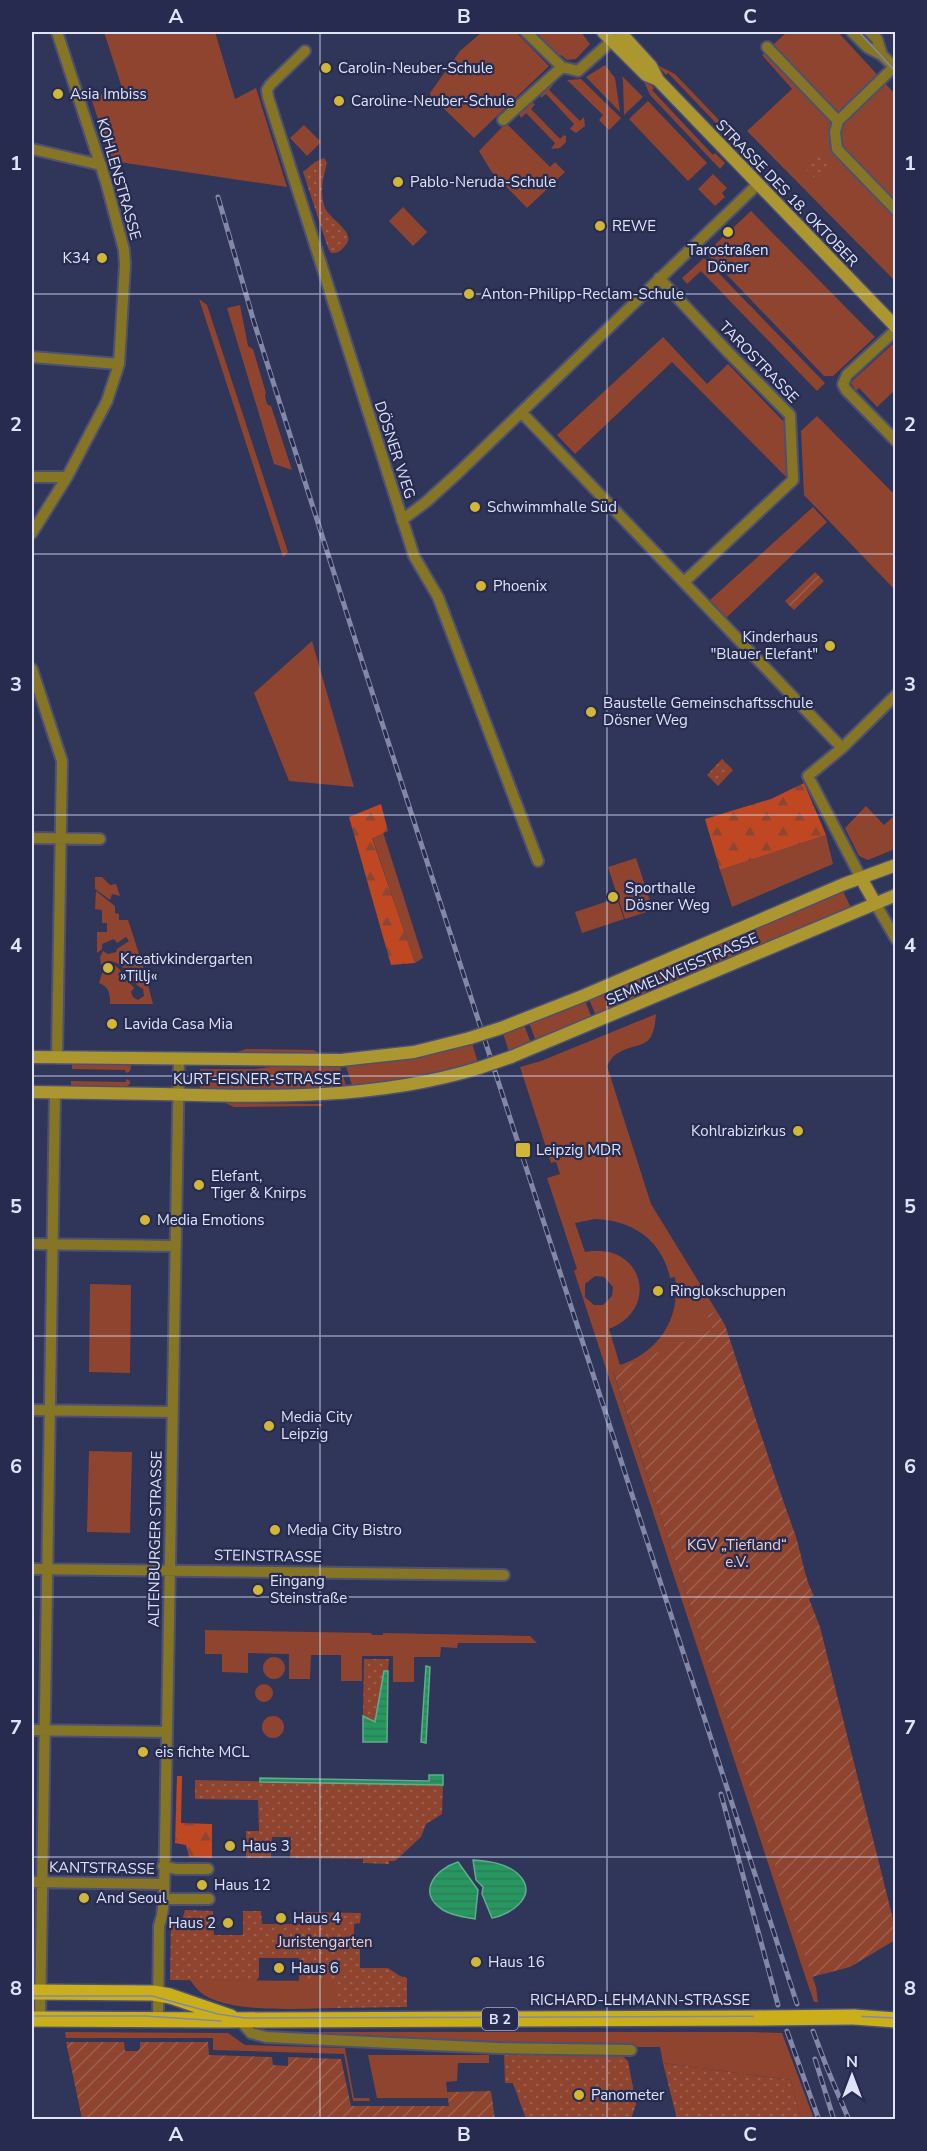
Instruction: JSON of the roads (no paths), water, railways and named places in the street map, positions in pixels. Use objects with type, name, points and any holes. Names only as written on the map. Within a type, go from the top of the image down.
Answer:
[{"type":"main road","name":"STRASSE DES 18. OKTOBER","points":[[603,32],[618,34],[651,66],[658,80],[896,328]]},
{"type":"main road","name":"SEMMELWEISSTRASSE","points":[[470,1038],[544,1012],[896,865]]},
{"type":"main road","points":[[861,878],[875,903]]},
{"type":"main road","name":"SEMMELWEISSTRASSE","points":[[479,1068],[511,1057],[896,894]]},
{"type":"main road","name":"KURT-EISNER-STRASSE","points":[[32,1057],[282,1061],[360,1059],[414,1052],[470,1038]]},
{"type":"main road","name":"KURT-EISNER-STRASSE","points":[[32,1092],[178,1095],[352,1093],[419,1083],[479,1068]]},
{"type":"main road","name":"RICHARD-LEHMANN-STRASSE","points":[[35,1992],[159,1994],[240,2020]]},
{"type":"main road","name":"RICHARD-LEHMANN-STRASSE","points":[[36,2019],[854,2017],[896,2020]]},
{"type":"street","name":"KOHLENSTRASSE","points":[[32,533],[67,477],[107,401],[119,364],[125,265],[124,250],[101,165],[57,32]]},
{"type":"street","points":[[526,32],[562,67],[578,71],[618,34]]},
{"type":"street","points":[[852,32],[867,47],[882,55],[895,68],[838,121],[835,141],[837,149],[896,210]]},
{"type":"street","points":[[870,32],[877,39],[882,55]]},
{"type":"street","points":[[767,47],[838,121]]},
{"type":"street","name":"DÖSNER WEG","points":[[305,51],[270,85],[267,90],[268,97],[414,556],[438,597],[538,861]]},
{"type":"street","points":[[503,120],[562,67]]},
{"type":"street","points":[[32,149],[101,165]]},
{"type":"street","points":[[402,520],[434,495],[758,184]]},
{"type":"street","name":"TAROSTRASSE","points":[[659,278],[790,415],[793,480],[684,582]]},
{"type":"street","name":"STRASSE DES 18. OKTOBER","points":[[896,328],[847,375],[843,384],[846,390],[896,441]]},
{"type":"street","points":[[32,357],[119,364]]},
{"type":"street","points":[[521,412],[842,748]]},
{"type":"street","points":[[32,477],[67,477]]},
{"type":"street","points":[[32,669],[62,761],[57,1057]]},
{"type":"street","points":[[861,878],[808,776],[842,748],[896,695]]},
{"type":"street","points":[[32,838],[100,839]]},
{"type":"street","points":[[875,903],[896,939]]},
{"type":"street","name":"ALTENBURGER STRASSE","points":[[158,2019],[159,1926],[164,1899],[179,1059]]},
{"type":"street","points":[[36,2019],[36,1882],[43,1730],[55,1092]]},
{"type":"street","points":[[32,1244],[176,1246]]},
{"type":"street","points":[[32,1410],[172,1412]]},
{"type":"street","name":"STEINSTRASSE","points":[[32,1569],[504,1575]]},
{"type":"street","points":[[32,1730],[166,1732]]},
{"type":"street","name":"KANTSTRASSE","points":[[163,1866],[176,1869],[208,1869]]},
{"type":"street","name":"KANTSTRASSE","points":[[36,1882],[164,1884]]},
{"type":"street","points":[[164,1899],[209,1899]]},
{"type":"street","name":"RICHARD-LEHMANN-STRASSE","points":[[240,2020],[251,2033],[266,2037],[498,2048],[631,2050]]},
{"type":"tram line","points":[[859,32],[896,72]]},
{"type":"tram line","points":[[32,1996],[152,1996],[218,2014],[245,2018],[853,2016],[896,2018]]},
{"type":"tram line","points":[[32,2016],[145,2016],[221,2021]]},
{"type":"railway","points":[[218,197],[254,322],[362,661],[797,2004]]},
{"type":"railway","points":[[721,1794],[778,2005]]},
{"type":"railway","points":[[787,2031],[819,2120]]},
{"type":"railway","points":[[813,2031],[849,2120]]},
{"type":"railway","points":[[815,2059],[834,2120]]},
{"type":"place","name":"Carolin-Neuber-Schule","points":[[326,68]]},
{"type":"place","name":"Asia Imbiss","points":[[58,94]]},
{"type":"place","name":"Caroline-Neuber-Schule","points":[[339,101]]},
{"type":"place","name":"Pablo-Neruda-Schule","points":[[398,182]]},
{"type":"place","name":"REWE","points":[[600,226]]},
{"type":"place","name":"Tarostraßen Döner","points":[[728,232]]},
{"type":"place","name":"K34","points":[[102,258]]},
{"type":"place","name":"Anton-Philipp-Reclam-Schule","points":[[469,294]]},
{"type":"place","name":"Schwimmhalle Süd","points":[[475,507]]},
{"type":"place","name":"Phoenix","points":[[481,586]]},
{"type":"place","name":"Kinderhaus \"Blauer Elefant\"","points":[[830,646]]},
{"type":"place","name":"Baustelle Gemeinschaftsschule Dösner Weg","points":[[591,712]]},
{"type":"place","name":"Sporthalle Dösner Weg","points":[[613,897]]},
{"type":"place","name":"Kreativkindergarten »Tillj«","points":[[108,968]]},
{"type":"place","name":"Lavida Casa Mia","points":[[112,1024]]},
{"type":"place","name":"Kohlrabizirkus","points":[[798,1131]]},
{"type":"place","name":"Leipzig MDR","points":[[523,1150]]},
{"type":"place","name":"Elefant, Tiger & Knirps","points":[[199,1185]]},
{"type":"place","name":"Media Emotions","points":[[145,1220]]},
{"type":"place","name":"Ringlokschuppen","points":[[658,1291]]},
{"type":"place","name":"Media City Leipzig","points":[[269,1426]]},
{"type":"place","name":"Media City Bistro","points":[[275,1530]]},
{"type":"place","name":"Eingang Steinstraße","points":[[258,1590]]},
{"type":"place","name":"eis fichte MCL","points":[[143,1752]]},
{"type":"place","name":"Haus 3","points":[[230,1846]]},
{"type":"place","name":"Haus 12","points":[[202,1885]]},
{"type":"place","name":"And Seoul","points":[[84,1898]]},
{"type":"place","name":"Haus 4","points":[[281,1918]]},
{"type":"place","name":"Haus 2","points":[[228,1923]]},
{"type":"place","name":"Haus 16","points":[[476,1962]]},
{"type":"place","name":"Haus 6","points":[[279,1968]]},
{"type":"place","name":"Panometer","points":[[579,2095]]},
{"type":"park label","name":"KGV „Tiefland“ e.V.","points":[[737,1554]]},
{"type":"park label","name":"Juristengarten","points":[[325,1942]]}]
